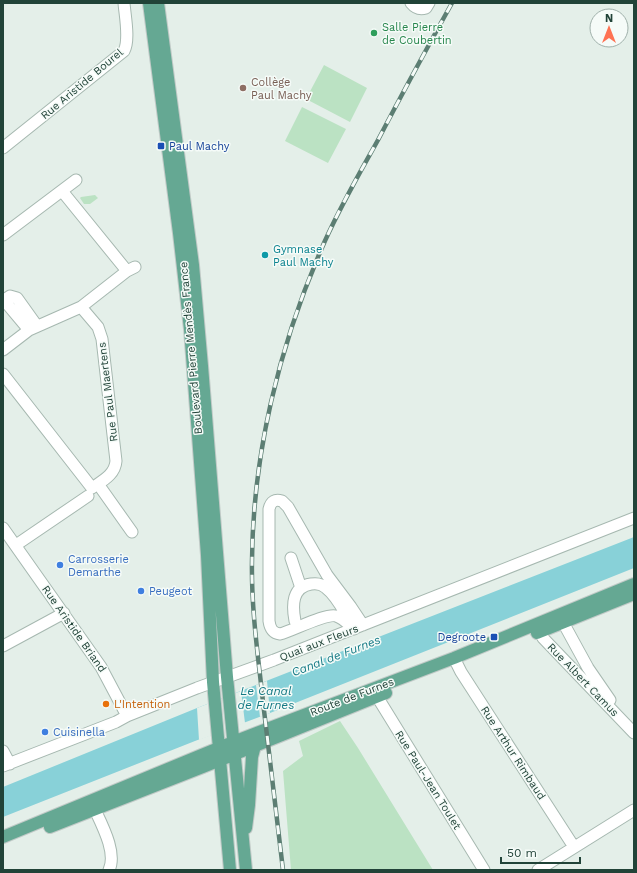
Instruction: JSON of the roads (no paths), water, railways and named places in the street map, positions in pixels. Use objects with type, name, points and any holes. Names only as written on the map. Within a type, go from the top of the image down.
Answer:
[{"type":"main road","name":"Boulevard Pierre Mendès France","points":[[149,3],[190,323],[206,541],[213,682],[230,870]]},
{"type":"main road","name":"Boulevard Pierre Mendès France","points":[[158,3],[193,265],[234,755],[243,845]]},
{"type":"main road","name":"Route de Furnes","points":[[3,837],[234,755],[375,693],[537,628],[634,584]]},
{"type":"main road","name":"Route de Furnes","points":[[560,618],[634,594]]},
{"type":"main road","name":"Route de Furnes","points":[[3,845],[218,748],[375,693]]},
{"type":"main road","points":[[246,870],[243,845],[249,804],[252,757],[255,746]]},
{"type":"street","name":"Rue Aristide Bourel","points":[[3,148],[124,51],[126,48],[127,39],[124,3]]},
{"type":"street","points":[[411,3],[415,7],[421,9],[426,8],[429,3]]},
{"type":"street","points":[[3,235],[76,180]]},
{"type":"street","points":[[3,350],[33,328],[81,307],[131,269],[62,191]]},
{"type":"street","points":[[3,299],[33,328]]},
{"type":"street","name":"Rue Paul Maertens","points":[[81,307],[98,327],[102,339],[116,461],[113,472],[96,487]]},
{"type":"street","points":[[3,374],[132,532]]},
{"type":"street","points":[[16,545],[96,487]]},
{"type":"street","points":[[273,501],[282,501],[288,507],[327,575],[351,607],[359,627],[338,617],[330,616],[280,634],[271,629],[269,621],[269,509],[273,501]]},
{"type":"street","name":"Quai aux Fleurs","points":[[6,765],[213,682],[228,682],[359,627],[634,518]]},
{"type":"street","name":"Rue Aristide Briand","points":[[3,528],[104,672],[126,716]]},
{"type":"street","points":[[291,558],[301,588]]},
{"type":"street","points":[[295,621],[294,597],[301,588],[307,585],[316,584],[327,588],[359,627]]},
{"type":"street","points":[[3,646],[64,613]]},
{"type":"street","name":"Rue Albert Camus","points":[[560,618],[595,680],[623,715],[634,733]]},
{"type":"street","name":"Rue Albert Camus","points":[[537,628],[543,638],[634,733]]},
{"type":"street","name":"Rue Arthur Rimbaud","points":[[455,661],[574,847]]},
{"type":"street","name":"Rue Paul-Jean Toulet","points":[[375,693],[484,870]]},
{"type":"street","points":[[3,751],[6,765]]},
{"type":"street","points":[[93,805],[110,848],[112,862],[109,870]]},
{"type":"street","points":[[538,870],[552,866],[574,847],[634,810]]},
{"type":"water","name":"Le Canal de Furnes","points":[[634,537],[634,568],[270,713],[3,817],[3,787],[197,708]]},
{"type":"railway","points":[[283,870],[257,649],[252,578],[257,480],[263,441],[281,363],[306,287],[321,250],[348,194],[452,3]]},
{"type":"place","name":"Salle Pierre de Coubertin","points":[[374,33]]},
{"type":"place","name":"Collège Paul Machy","points":[[243,88]]},
{"type":"place","name":"Paul Machy","points":[[161,146]]},
{"type":"place","name":"Gymnase Paul Machy","points":[[265,255]]},
{"type":"place","name":"Carrosserie Demarthe","points":[[60,565]]},
{"type":"place","name":"Peugeot","points":[[141,591]]},
{"type":"place","name":"Degroote","points":[[494,637]]},
{"type":"place","name":"L'Intention","points":[[106,704]]},
{"type":"place","name":"Cuisinella","points":[[45,732]]},
{"type":"water label","name":"Canal de Furnes","points":[[336,656]]}]
